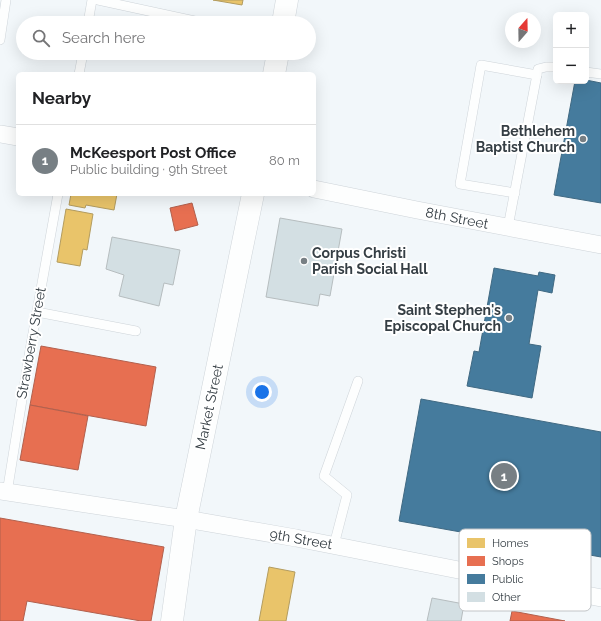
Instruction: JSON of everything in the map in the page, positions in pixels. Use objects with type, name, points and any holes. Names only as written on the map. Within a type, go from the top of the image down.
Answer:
[{"type":"main road","points":[[284,16],[287,0]]},
{"type":"main road","points":[[274,72],[277,60]]},
{"type":"main road","name":"Market Street","points":[[172,621],[186,519],[253,196]]},
{"type":"street","points":[[0,134],[16,137]]},
{"type":"street","name":"8th Street","points":[[316,189],[424,212],[601,245]]},
{"type":"street","name":"9th Street","points":[[3,492],[186,519],[334,545],[459,570]]},
{"type":"street","name":"9th Street","points":[[591,596],[601,598]]},
{"type":"lane","points":[[0,40],[6,0]]},
{"type":"lane","points":[[89,16],[92,0]]},
{"type":"lane","points":[[98,0],[172,16]]},
{"type":"lane","points":[[79,72],[82,60]]},
{"type":"lane","points":[[515,193],[460,184],[481,65],[537,75]]},
{"type":"lane","points":[[508,227],[538,69],[553,67]]},
{"type":"lane","points":[[589,72],[601,74]]},
{"type":"lane","name":"Strawberry Street","points":[[3,492],[58,196]]},
{"type":"lane","points":[[36,312],[136,331]]},
{"type":"lane","points":[[334,545],[347,495],[324,476],[358,381]]},
{"type":"building: Homes","points":[[213,0],[243,0],[242,5]]},
{"type":"building: Homes","points":[[71,196],[117,196],[114,210],[86,205],[85,208],[69,205]]},
{"type":"building: Homes","points":[[66,209],[93,214],[87,250],[83,249],[80,266],[57,262]]},
{"type":"building: Homes","points":[[269,567],[295,572],[286,621],[259,621]]},
{"type":"building: Shops","points":[[192,203],[198,225],[175,231],[170,208]]},
{"type":"building: Shops","points":[[41,346],[156,367],[146,426],[30,405]]},
{"type":"building: Shops","points":[[30,405],[88,416],[78,470],[20,460]]},
{"type":"building: Shops","points":[[0,518],[164,547],[151,621],[141,621],[27,601],[23,621],[0,621]]},
{"type":"building: Shops","points":[[512,611],[565,621],[510,621]]},
{"type":"building: Public","name":"Bethlehem Baptist Church","points":[[589,81],[601,83],[601,203],[554,195],[574,84],[589,84]]},
{"type":"building: Public","name":"Saint Stephen's Episcopal Church","points":[[494,268],[538,276],[539,272],[555,275],[552,293],[538,290],[529,344],[541,346],[532,398],[467,386],[474,351],[479,352]]},
{"type":"building: Public","points":[[421,399],[601,432],[601,557],[591,555],[591,529],[459,529],[459,532],[399,521]]},
{"type":"building: Other","name":"Corpus Christi Parish Social Hall","points":[[280,218],[342,229],[330,296],[320,294],[318,306],[266,297]]},
{"type":"building: Other","points":[[112,237],[180,250],[173,285],[164,283],[159,306],[119,296],[124,275],[106,269]]},
{"type":"building: Other","points":[[432,598],[459,603],[459,611],[463,611],[461,621],[427,621]]},
{"type":"place","name":"Bethlehem Baptist Church","points":[[583,139]]},
{"type":"place","name":"Corpus Christi Parish Social Hall","points":[[304,261]]},
{"type":"place","name":"Saint Stephen's Episcopal Church","points":[[509,318]]},
{"type":"place","name":"McKeesport Post Office","points":[[504,476]]}]
